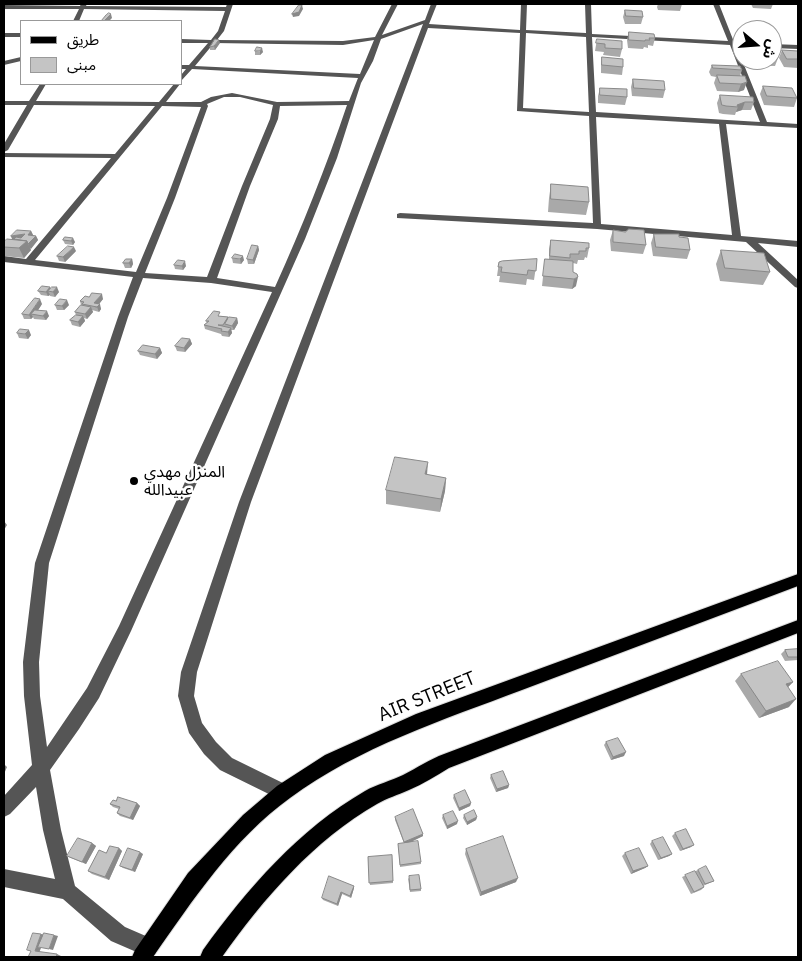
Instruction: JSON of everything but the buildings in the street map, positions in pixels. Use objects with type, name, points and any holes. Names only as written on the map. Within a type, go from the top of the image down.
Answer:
[{"type":"main road","name":"AIR STREET","points":[[145,952],[195,880],[249,821],[283,792],[332,761],[416,722],[798,580]]},
{"type":"main road","points":[[210,957],[259,894],[303,850],[342,818],[372,797],[407,782],[444,762],[798,626]]},
{"type":"street","points":[[4,808],[42,767],[93,692],[124,631],[312,213],[362,76],[395,4]]},
{"type":"street","points":[[283,792],[226,764],[210,748],[195,727],[186,696],[189,672],[245,502],[434,4]]},
{"type":"street","points":[[524,4],[520,110],[798,126]]},
{"type":"street","points":[[588,4],[598,226]]},
{"type":"street","points":[[716,4],[732,41]]},
{"type":"street","points":[[76,20],[83,6]]},
{"type":"street","points":[[4,7],[83,6],[153,9],[229,6],[221,31],[214,42],[182,78]]},
{"type":"street","points":[[4,13],[12,7]]},
{"type":"street","points":[[182,41],[343,43],[378,38],[427,24],[523,32],[732,43]]},
{"type":"street","points":[[4,35],[20,35]]},
{"type":"street","points":[[782,46],[798,47]]},
{"type":"street","points":[[4,64],[20,59]]},
{"type":"street","points":[[4,64],[20,66]]},
{"type":"street","points":[[182,67],[362,76]]},
{"type":"street","points":[[744,70],[765,124]]},
{"type":"street","points":[[4,150],[42,85]]},
{"type":"street","points":[[28,262],[176,85]]},
{"type":"street","points":[[4,102],[202,104],[222,95],[232,94],[277,104],[352,103]]},
{"type":"street","points":[[67,891],[52,830],[32,696],[31,662],[42,563],[123,317],[195,136],[205,106],[202,104]]},
{"type":"street","points":[[212,280],[246,186],[274,119],[277,104]]},
{"type":"street","points":[[722,122],[737,239]]},
{"type":"street","points":[[4,155],[117,156]]},
{"type":"street","points":[[400,216],[598,226],[798,244]]},
{"type":"street","points":[[749,240],[798,285]]},
{"type":"street","points":[[4,259],[139,275],[212,280],[278,290]]},
{"type":"street","points":[[4,878],[67,891],[118,934],[145,952]]},
{"type":"place","name":"المنزل مهدي عبيدالله","points":[[134,481]]}]
